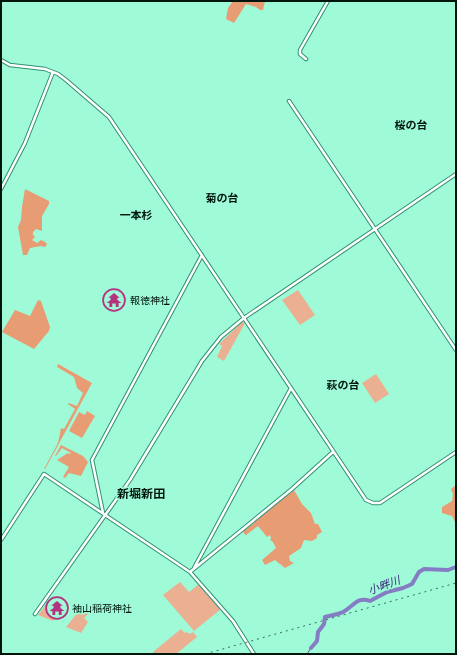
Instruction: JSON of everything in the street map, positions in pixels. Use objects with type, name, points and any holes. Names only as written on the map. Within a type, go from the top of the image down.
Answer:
[{"type":"street","points":[[306,59],[300,54],[300,50],[328,1]]},
{"type":"street","points":[[1,60],[10,64],[45,69],[53,72],[66,80],[109,117],[366,500],[375,504],[383,501],[456,452]]},
{"type":"street","points":[[1,189],[25,143],[53,72]]},
{"type":"street","points":[[289,101],[456,350]]},
{"type":"street","points":[[35,614],[104,514],[130,480],[202,361],[221,337],[244,318],[456,174]]},
{"type":"street","points":[[104,514],[92,460],[202,255]]},
{"type":"street","points":[[194,568],[291,388]]},
{"type":"street","points":[[190,572],[292,489],[333,452]]},
{"type":"street","points":[[1,540],[44,474],[190,572],[233,621],[254,654]]},
{"type":"shaded area","points":[[233,1],[265,1],[263,10],[246,4],[234,23],[226,19],[228,8]]},
{"type":"shaded area","points":[[25,189],[49,201],[49,204],[42,216],[42,231],[36,229],[33,232],[35,237],[32,240],[37,243],[41,240],[47,244],[45,247],[41,246],[30,248],[27,255],[23,255],[18,227],[21,220]]},
{"type":"shaded area","points":[[298,290],[315,315],[300,325],[282,300]]},
{"type":"shaded area","points":[[38,300],[41,301],[50,327],[49,331],[34,349],[2,332],[15,310],[30,316]]},
{"type":"shaded area","points":[[242,322],[245,323],[224,361],[217,357],[222,346],[219,344]]},
{"type":"shaded area","points":[[58,364],[92,383],[44,469],[58,443],[61,428],[64,429],[75,409],[68,404],[77,406],[83,393],[77,388],[74,377],[57,367]]},
{"type":"shaded area","points":[[376,374],[389,394],[375,403],[362,383]]},
{"type":"shaded area","points":[[87,411],[95,416],[82,438],[69,431],[79,412],[85,415]]},
{"type":"shaded area","points":[[61,445],[83,456],[88,462],[81,476],[69,473],[65,478],[63,477],[69,467],[57,460],[68,453],[71,453],[62,448],[55,456]]},
{"type":"shaded area","points":[[456,485],[456,524],[452,516],[442,513],[442,507],[452,501],[453,494],[451,489]]},
{"type":"shaded area","points":[[294,490],[302,504],[311,513],[315,524],[318,524],[322,532],[312,541],[304,540],[301,548],[289,556],[290,561],[294,563],[285,568],[275,560],[265,565],[262,560],[276,548],[270,540],[270,535],[267,537],[258,526],[246,535],[243,531]]},
{"type":"shaded area","points":[[180,582],[189,592],[199,584],[221,609],[194,631],[163,595]]},
{"type":"shaded area","points":[[50,599],[64,609],[53,621],[38,615]]},
{"type":"shaded area","points":[[82,607],[89,613],[84,618],[88,622],[81,633],[66,627]]},
{"type":"shaded area","points":[[181,629],[185,633],[187,632],[190,634],[193,632],[197,637],[176,654],[154,654],[153,652]]},
{"type":"waterway","name":"小畔川","points":[[311,648],[317,641],[318,632],[324,624],[325,617],[343,612],[356,602],[362,600],[370,601],[387,592],[412,584],[419,572],[424,569],[448,570],[456,567]]},
{"type":"waterway","name":"小畔川","points":[[307,654],[311,648]]},
{"type":"railway","points":[[205,654],[456,583]]},
{"type":"place","name":"報徳神社","points":[[114,300]]},
{"type":"place","name":"袖山稲荷神社","points":[[57,608]]},
{"type":"district","name":"桜の台","points":[[411,125]]},
{"type":"district","name":"菊の台","points":[[222,198]]},
{"type":"district","name":"一本杉","points":[[136,215]]},
{"type":"district","name":"萩の台","points":[[343,385]]},
{"type":"district","name":"新堀新田","points":[[141,494]]}]
